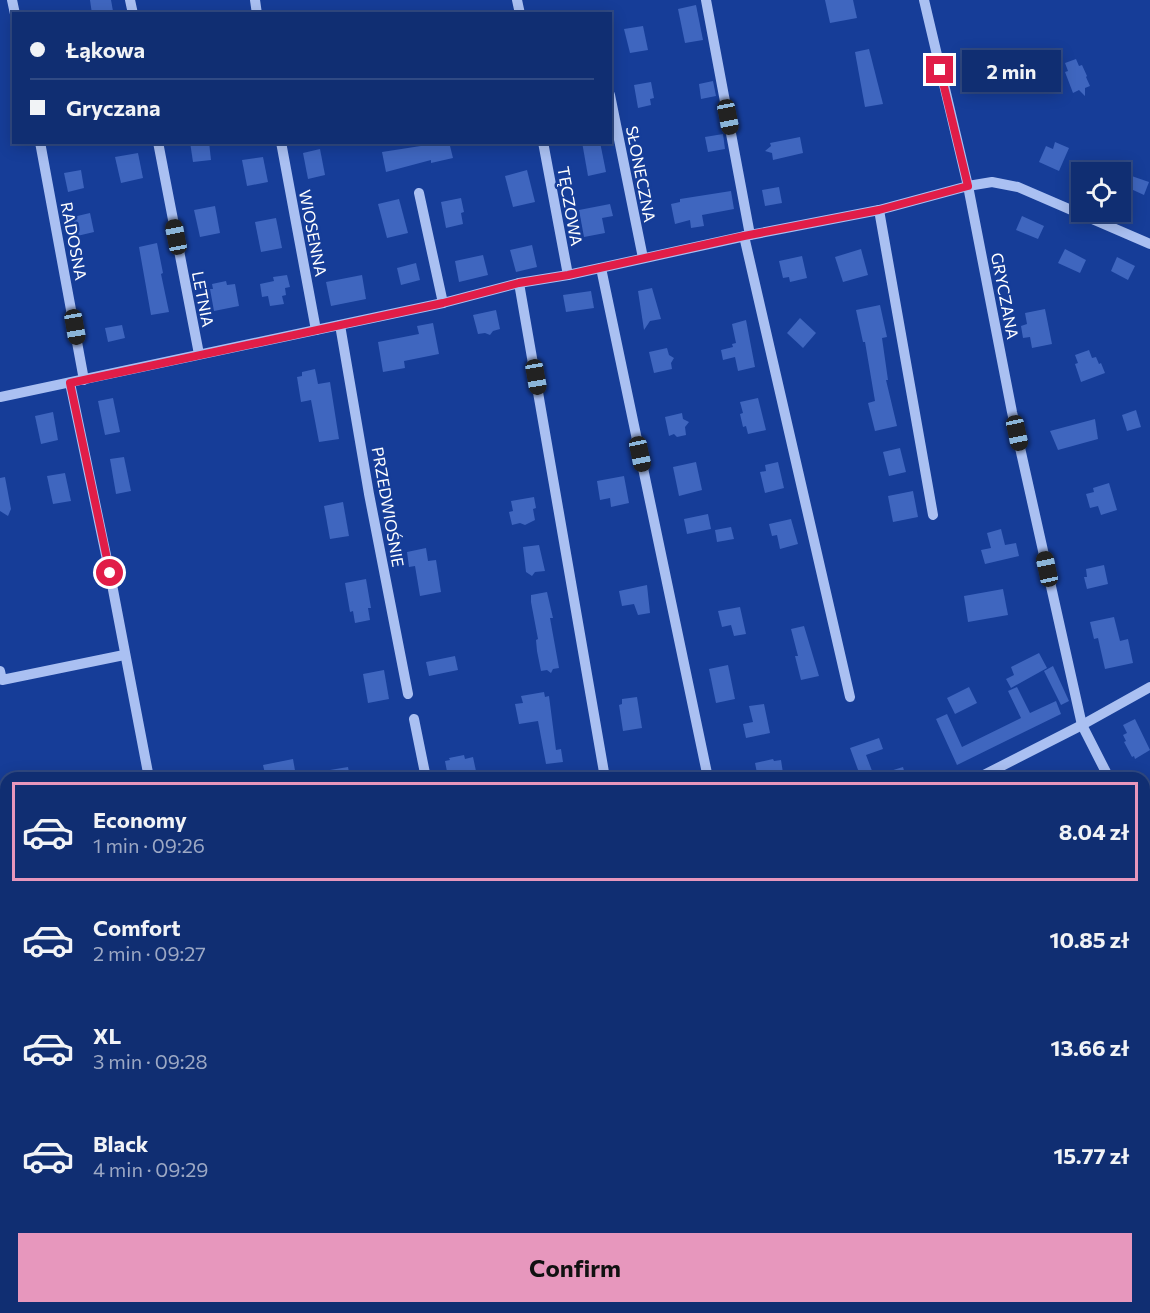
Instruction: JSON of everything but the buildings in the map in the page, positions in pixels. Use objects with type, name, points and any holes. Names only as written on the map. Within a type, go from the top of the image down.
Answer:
[{"type":"street","points":[[706,0],[747,235],[850,697]]},
{"type":"street","name":"GRYCZANA","points":[[924,0],[968,186],[1012,412],[1082,725],[1106,772]]},
{"type":"street","name":"SŁONECZNA","points":[[612,105],[643,258]]},
{"type":"street","name":"RADOSNA","points":[[40,144],[84,380]]},
{"type":"street","name":"LETNIA","points":[[158,144],[199,354]]},
{"type":"street","name":"WIOSENNA","points":[[281,144],[316,330]]},
{"type":"street","name":"TĘCZOWA","points":[[543,144],[568,275]]},
{"type":"street","points":[[0,397],[443,303],[519,283],[568,275],[747,235],[879,210],[968,186],[992,182],[1018,187],[1150,244]]},
{"type":"street","points":[[419,193],[443,303]]},
{"type":"street","points":[[879,210],[933,515]]},
{"type":"street","points":[[601,268],[707,772]]},
{"type":"street","points":[[519,283],[604,772]]},
{"type":"street","name":"PRZEDWIOŚNIE","points":[[340,325],[369,494],[408,694]]},
{"type":"street","points":[[70,383],[110,573],[148,772]]},
{"type":"street","points":[[1,675],[124,655]]},
{"type":"street","points":[[990,772],[1150,687]]},
{"type":"street","points":[[414,719],[425,772]]},
{"type":"route","points":[[110,573],[70,383],[443,303],[519,283],[568,275],[744,236],[879,210],[968,186],[940,70]]}]
